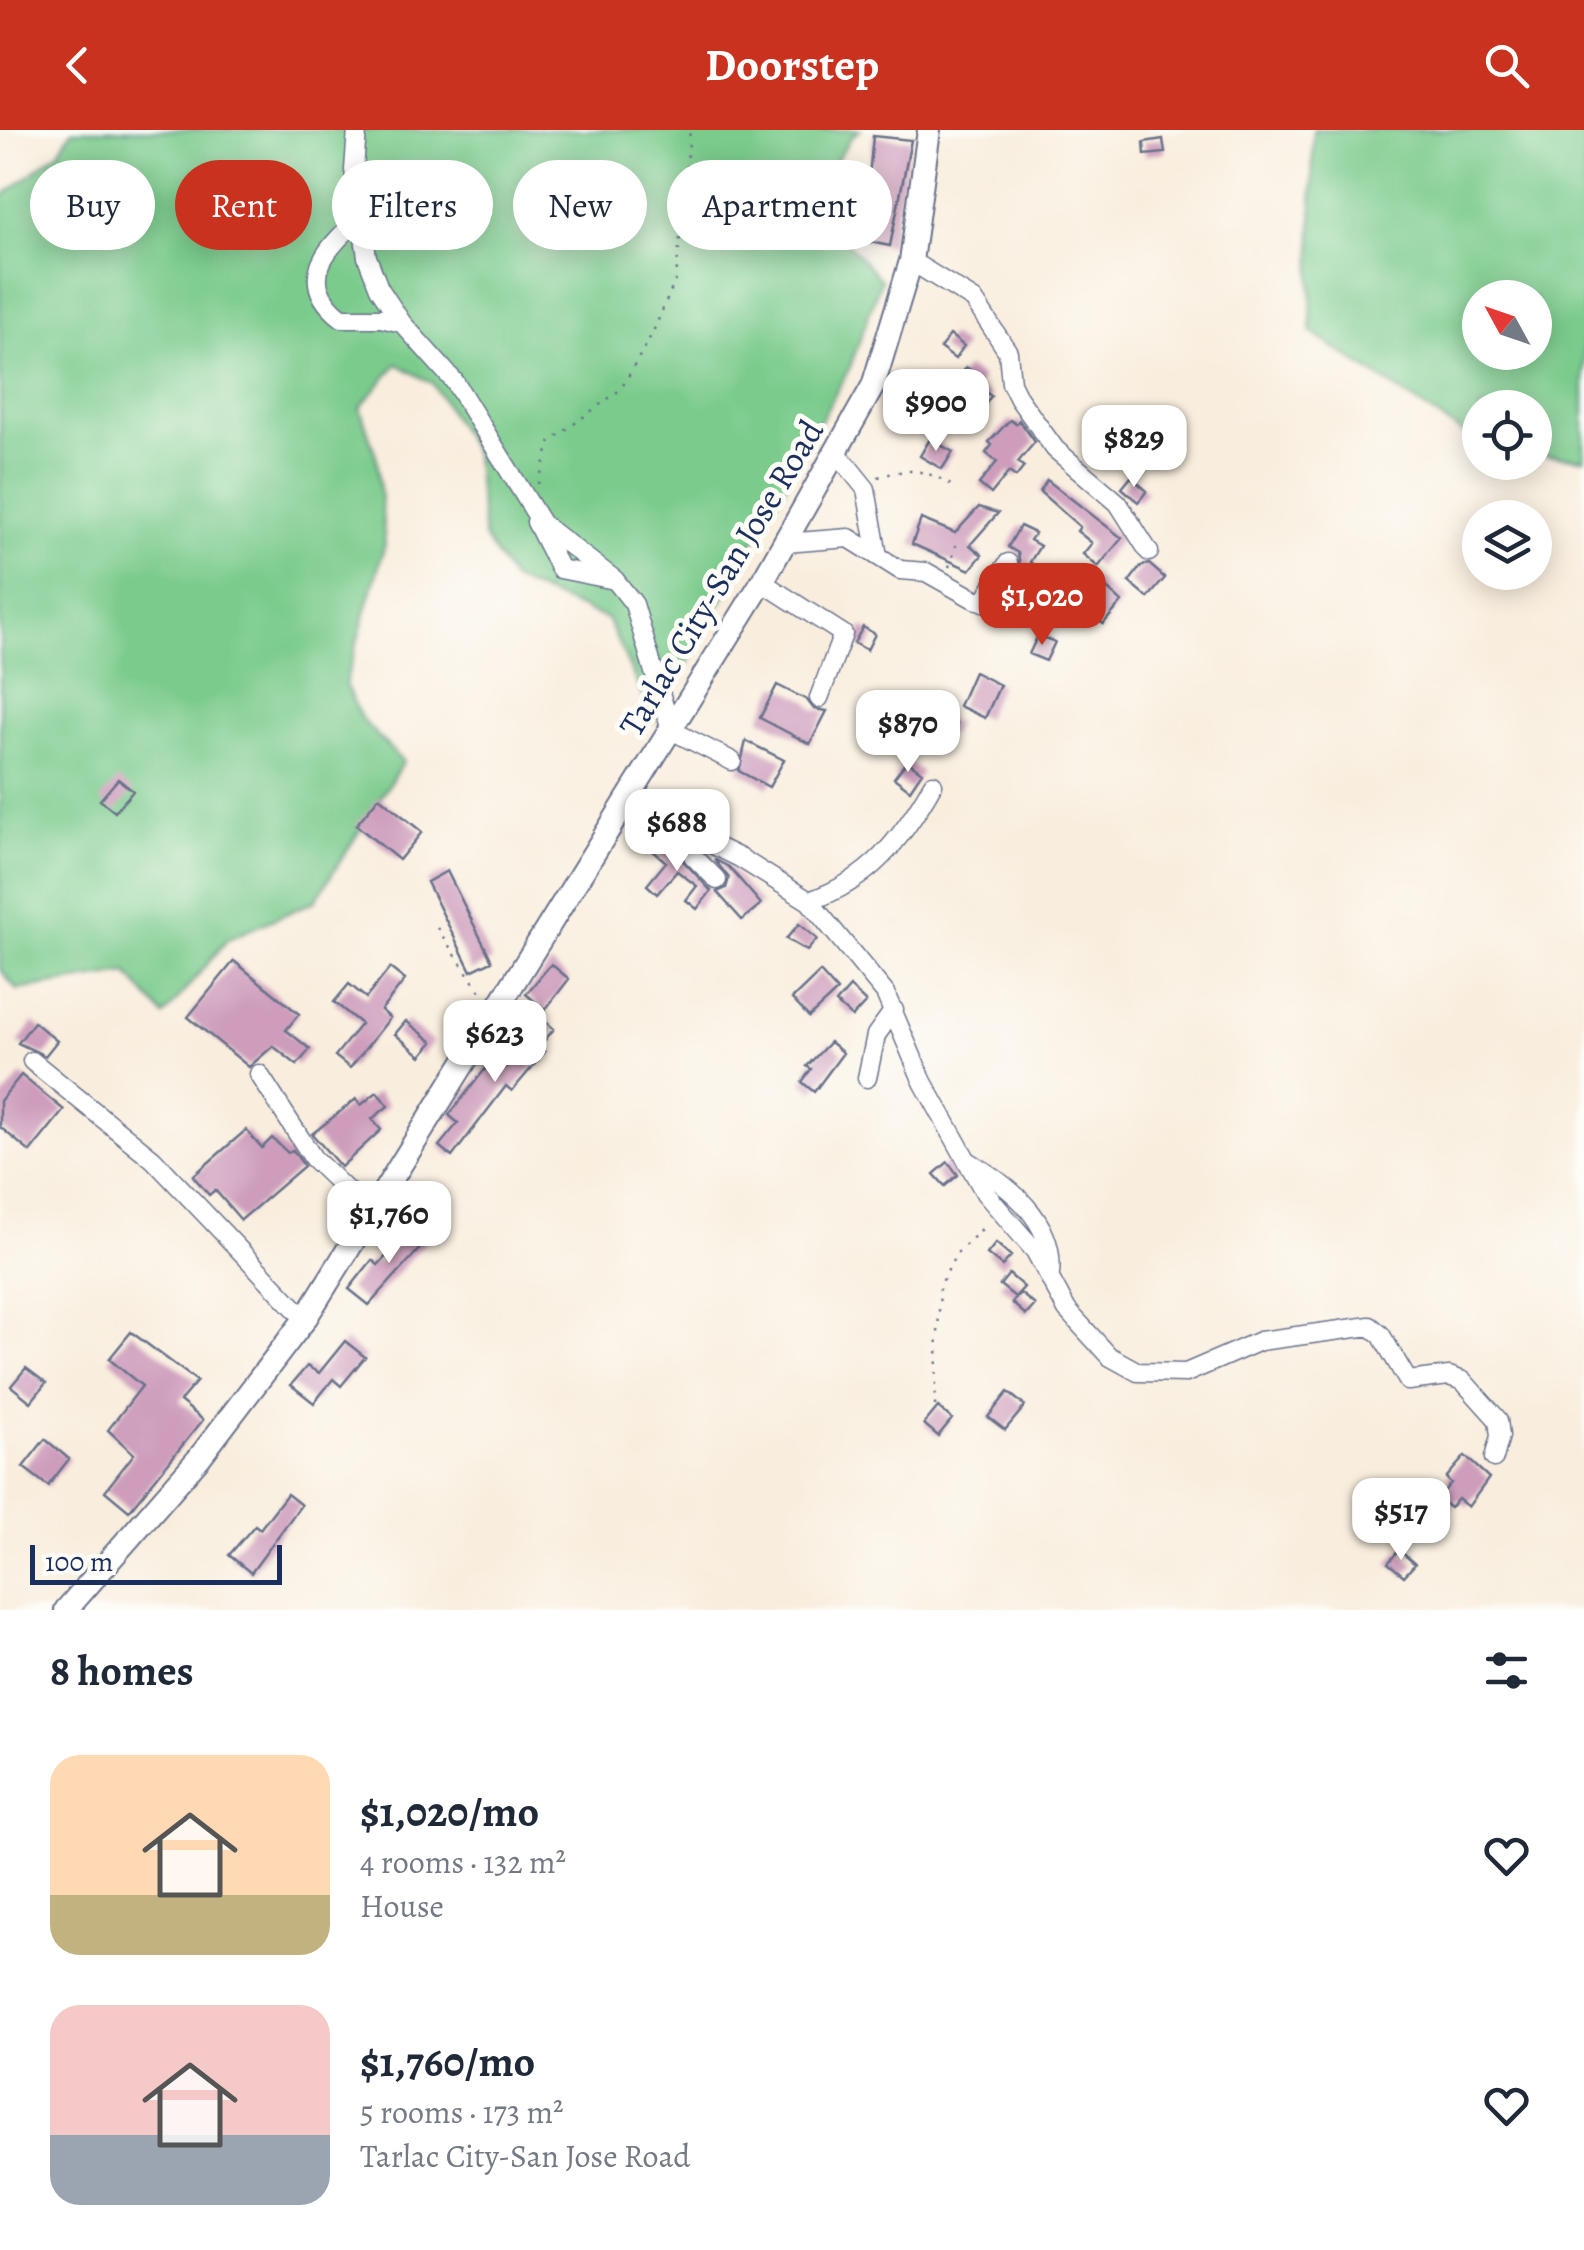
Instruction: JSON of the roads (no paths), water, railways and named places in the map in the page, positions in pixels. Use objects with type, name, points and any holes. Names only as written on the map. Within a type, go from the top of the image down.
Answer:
[{"type":"main road","name":"Tarlac City-San Jose Road","points":[[66,1610],[199,1458],[305,1318],[762,582],[874,386],[911,261],[928,130]]},
{"type":"street","points":[[354,160],[357,130]]},
{"type":"street","points":[[332,243],[318,273],[320,287],[342,318],[381,318],[402,323]]},
{"type":"street","points":[[368,250],[372,274],[402,323],[462,393],[530,510],[550,532],[615,580],[640,617],[672,730],[732,761]]},
{"type":"street","points":[[911,261],[974,300],[1008,352],[1011,383],[1019,399],[1054,449],[1118,502],[1149,552]]},
{"type":"street","points":[[837,453],[861,478],[878,556]]},
{"type":"street","points":[[784,543],[849,538],[900,570],[926,572],[982,602],[1044,616]]},
{"type":"street","points":[[982,602],[1008,562]]},
{"type":"street","points":[[762,582],[843,634],[819,698]]},
{"type":"street","points":[[809,901],[852,884],[888,852],[933,784]]},
{"type":"street","points":[[628,803],[688,832],[809,901],[874,978],[894,1010],[923,1082],[1000,1212],[1026,1238],[1067,1310],[1094,1344],[1124,1367],[1154,1375],[1201,1370],[1260,1341],[1370,1326],[1381,1334],[1408,1381],[1449,1376],[1468,1386],[1498,1420],[1500,1436],[1494,1458]]},
{"type":"street","points":[[688,832],[693,856],[717,880]]},
{"type":"street","points":[[470,1054],[499,1058],[516,1043],[516,1028],[499,1009]]},
{"type":"street","points":[[867,1078],[876,1035],[894,1010]]},
{"type":"street","points":[[32,1061],[153,1159],[305,1318]]},
{"type":"street","points":[[258,1074],[313,1158],[372,1215]]},
{"type":"street","points":[[967,1160],[1004,1185],[1040,1227],[1050,1251],[1049,1277]]}]
